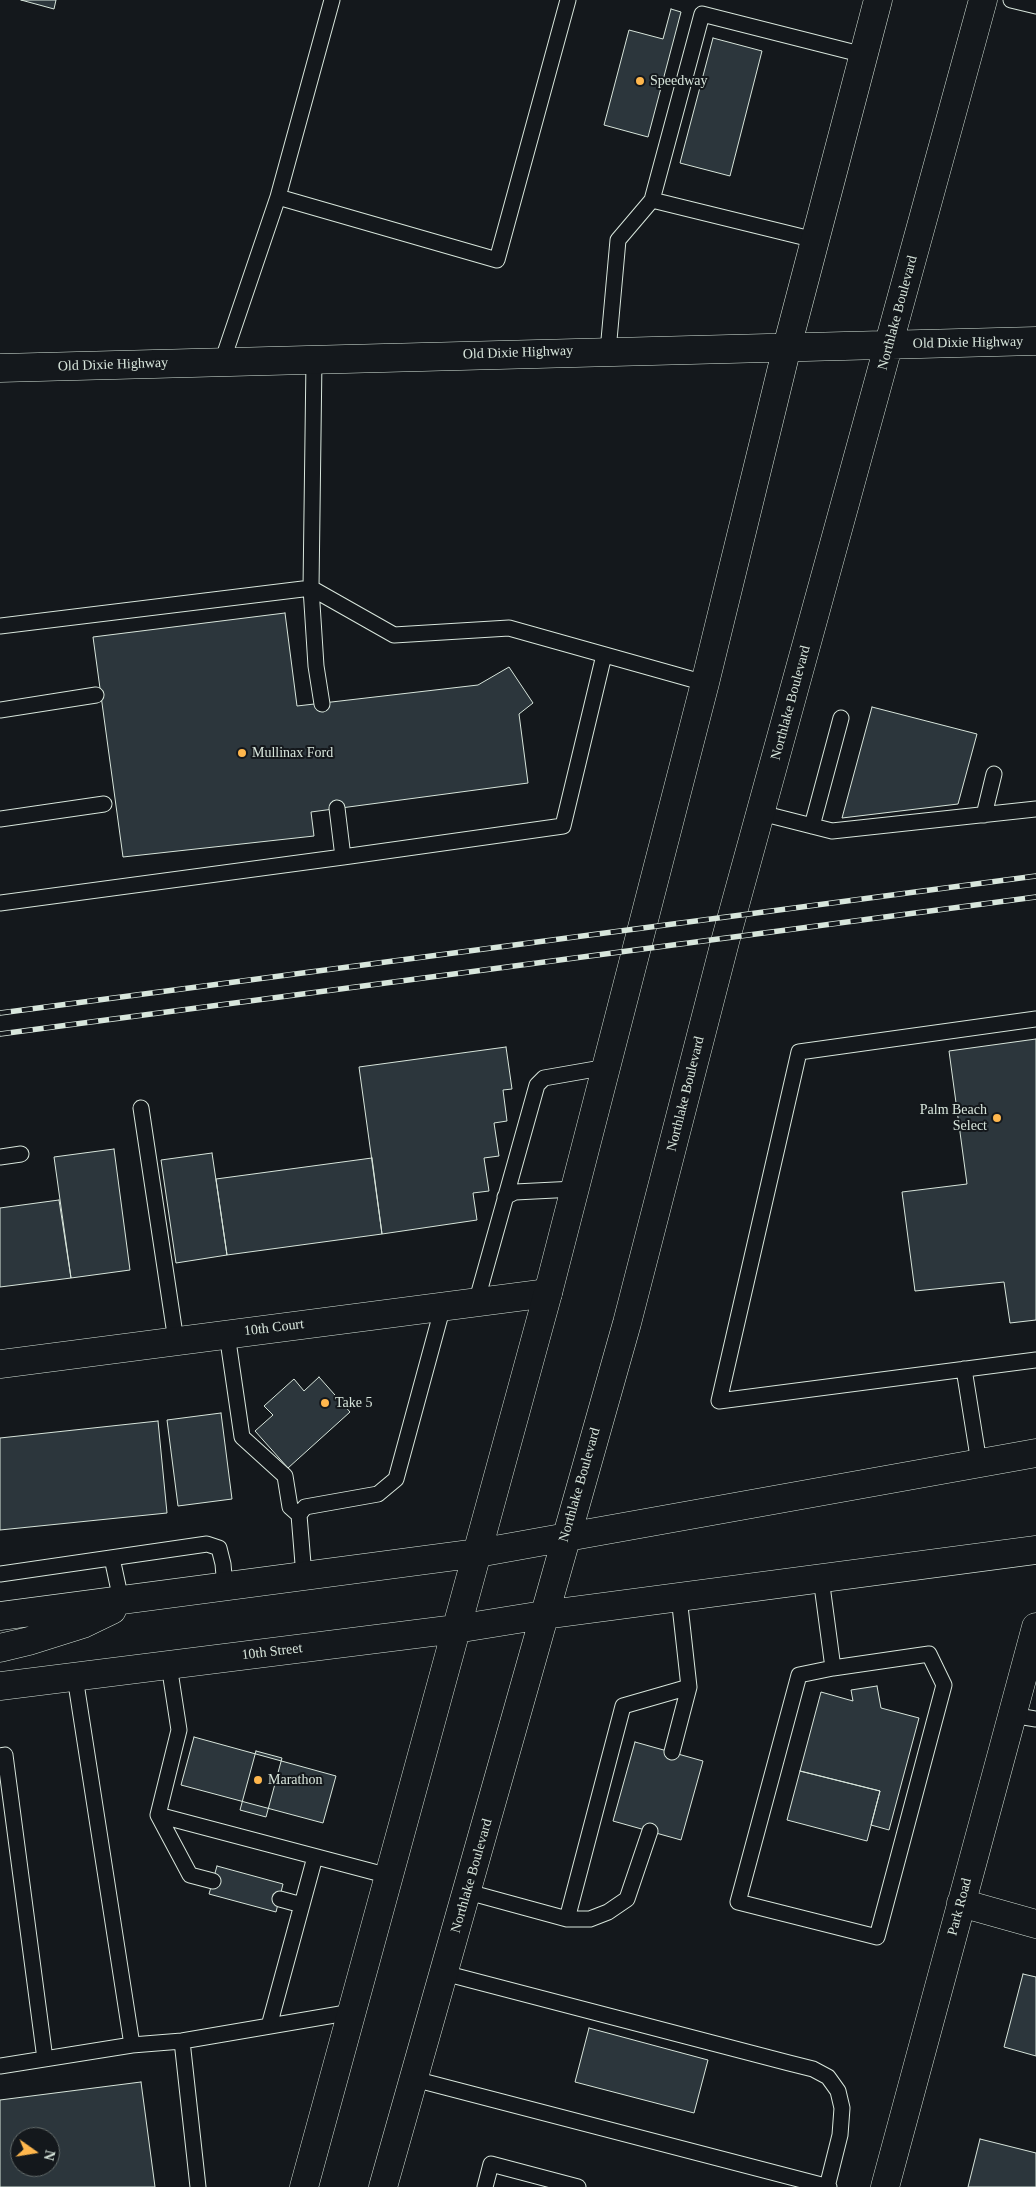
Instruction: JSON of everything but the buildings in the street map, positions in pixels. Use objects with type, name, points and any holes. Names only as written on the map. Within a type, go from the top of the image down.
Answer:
[{"type":"main road","points":[[304,2187],[548,1293],[705,683],[786,347],[878,0]]},
{"type":"main road","name":"Northlake Boulevard","points":[[383,2187],[468,1892],[565,1536],[627,1323],[726,938],[983,0]]},
{"type":"main road","name":"Old Dixie Highway","points":[[0,368],[1036,341]]},
{"type":"main road","name":"10th Court","points":[[0,1364],[548,1293]]},
{"type":"main road","points":[[0,1616],[478,1553],[1036,1453]]},
{"type":"main road","name":"10th Street","points":[[0,1686],[456,1629],[543,1615],[1036,1550]]},
{"type":"main road","points":[[0,1648],[83,1624],[129,1599]]},
{"type":"main road","name":"Park Road","points":[[885,2187],[962,1903],[1024,1717],[1036,1627]]},
{"type":"main road","points":[[962,1903],[1036,1924]]},
{"type":"lane","points":[[222,362],[278,198],[332,0]]},
{"type":"lane","points":[[278,198],[497,260],[568,0]]},
{"type":"lane","points":[[1011,0],[1036,6]]},
{"type":"lane","points":[[608,351],[618,240],[652,200],[702,14],[864,55]]},
{"type":"lane","points":[[652,200],[815,240]]},
{"type":"lane","points":[[314,359],[311,588],[316,666],[322,704]]},
{"type":"lane","points":[[0,626],[311,588],[394,635],[510,628],[705,683]]},
{"type":"lane","points":[[0,903],[563,826],[604,655]]},
{"type":"lane","points":[[0,710],[96,695]]},
{"type":"lane","points":[[812,826],[841,718]]},
{"type":"lane","points":[[984,815],[994,774]]},
{"type":"lane","points":[[0,819],[104,804]]},
{"type":"lane","points":[[336,808],[343,857]]},
{"type":"lane","points":[[761,813],[832,831],[1036,809]]},
{"type":"lane","points":[[1036,1019],[799,1052],[719,1401],[1036,1360]]},
{"type":"lane","points":[[476,1302],[537,1085],[544,1078],[607,1067]]},
{"type":"lane","points":[[141,1108],[176,1341]]},
{"type":"lane","points":[[0,1157],[21,1154]]},
{"type":"lane","points":[[505,1197],[515,1192],[575,1189]]},
{"type":"lane","points":[[304,1576],[299,1515],[305,1507],[378,1494],[396,1479],[443,1306]]},
{"type":"lane","points":[[227,1334],[242,1437],[285,1476],[290,1507],[299,1515]]},
{"type":"lane","points":[[964,1369],[979,1463]]},
{"type":"lane","points":[[0,1574],[207,1544],[219,1548],[223,1564],[225,1587]]},
{"type":"lane","points":[[112,1558],[129,1599]]},
{"type":"lane","points":[[821,1578],[833,1668]]},
{"type":"lane","points":[[672,1752],[689,1687],[679,1597]]},
{"type":"lane","points":[[929,1654],[944,1685],[877,1938],[738,1902],[799,1675],[833,1668],[929,1654]]},
{"type":"lane","points":[[169,1665],[179,1730],[158,1815],[190,1875],[213,1881]]},
{"type":"lane","points":[[75,1677],[132,2045]]},
{"type":"lane","points":[[567,1919],[623,1706],[689,1687]]},
{"type":"lane","points":[[0,1756],[5,1755],[45,2059]]},
{"type":"lane","points":[[158,1815],[389,1876]]},
{"type":"lane","points":[[468,1892],[567,1919],[590,1919],[608,1912],[627,1899],[650,1831]]},
{"type":"lane","points":[[269,2026],[315,1857]]},
{"type":"lane","points":[[280,1898],[302,1905]]},
{"type":"lane","points":[[414,2079],[828,2187],[840,2136],[842,2108],[838,2091],[828,2077],[813,2069],[444,1973]]},
{"type":"lane","points":[[0,2066],[132,2045],[182,2041],[352,2012]]},
{"type":"lane","points":[[182,2041],[198,2187]]},
{"type":"lane","points":[[486,2187],[491,2164],[578,2187]]},
{"type":"railway","points":[[0,1013],[1036,876]]},
{"type":"railway","points":[[0,1034],[1036,897]]},
{"type":"place","name":"Speedway","points":[[640,81]]},
{"type":"place","name":"Mullinax Ford","points":[[242,753]]},
{"type":"place","name":"Palm Beach Select","points":[[997,1118]]},
{"type":"place","name":"Take 5","points":[[325,1403]]},
{"type":"place","name":"Marathon","points":[[258,1780]]}]
